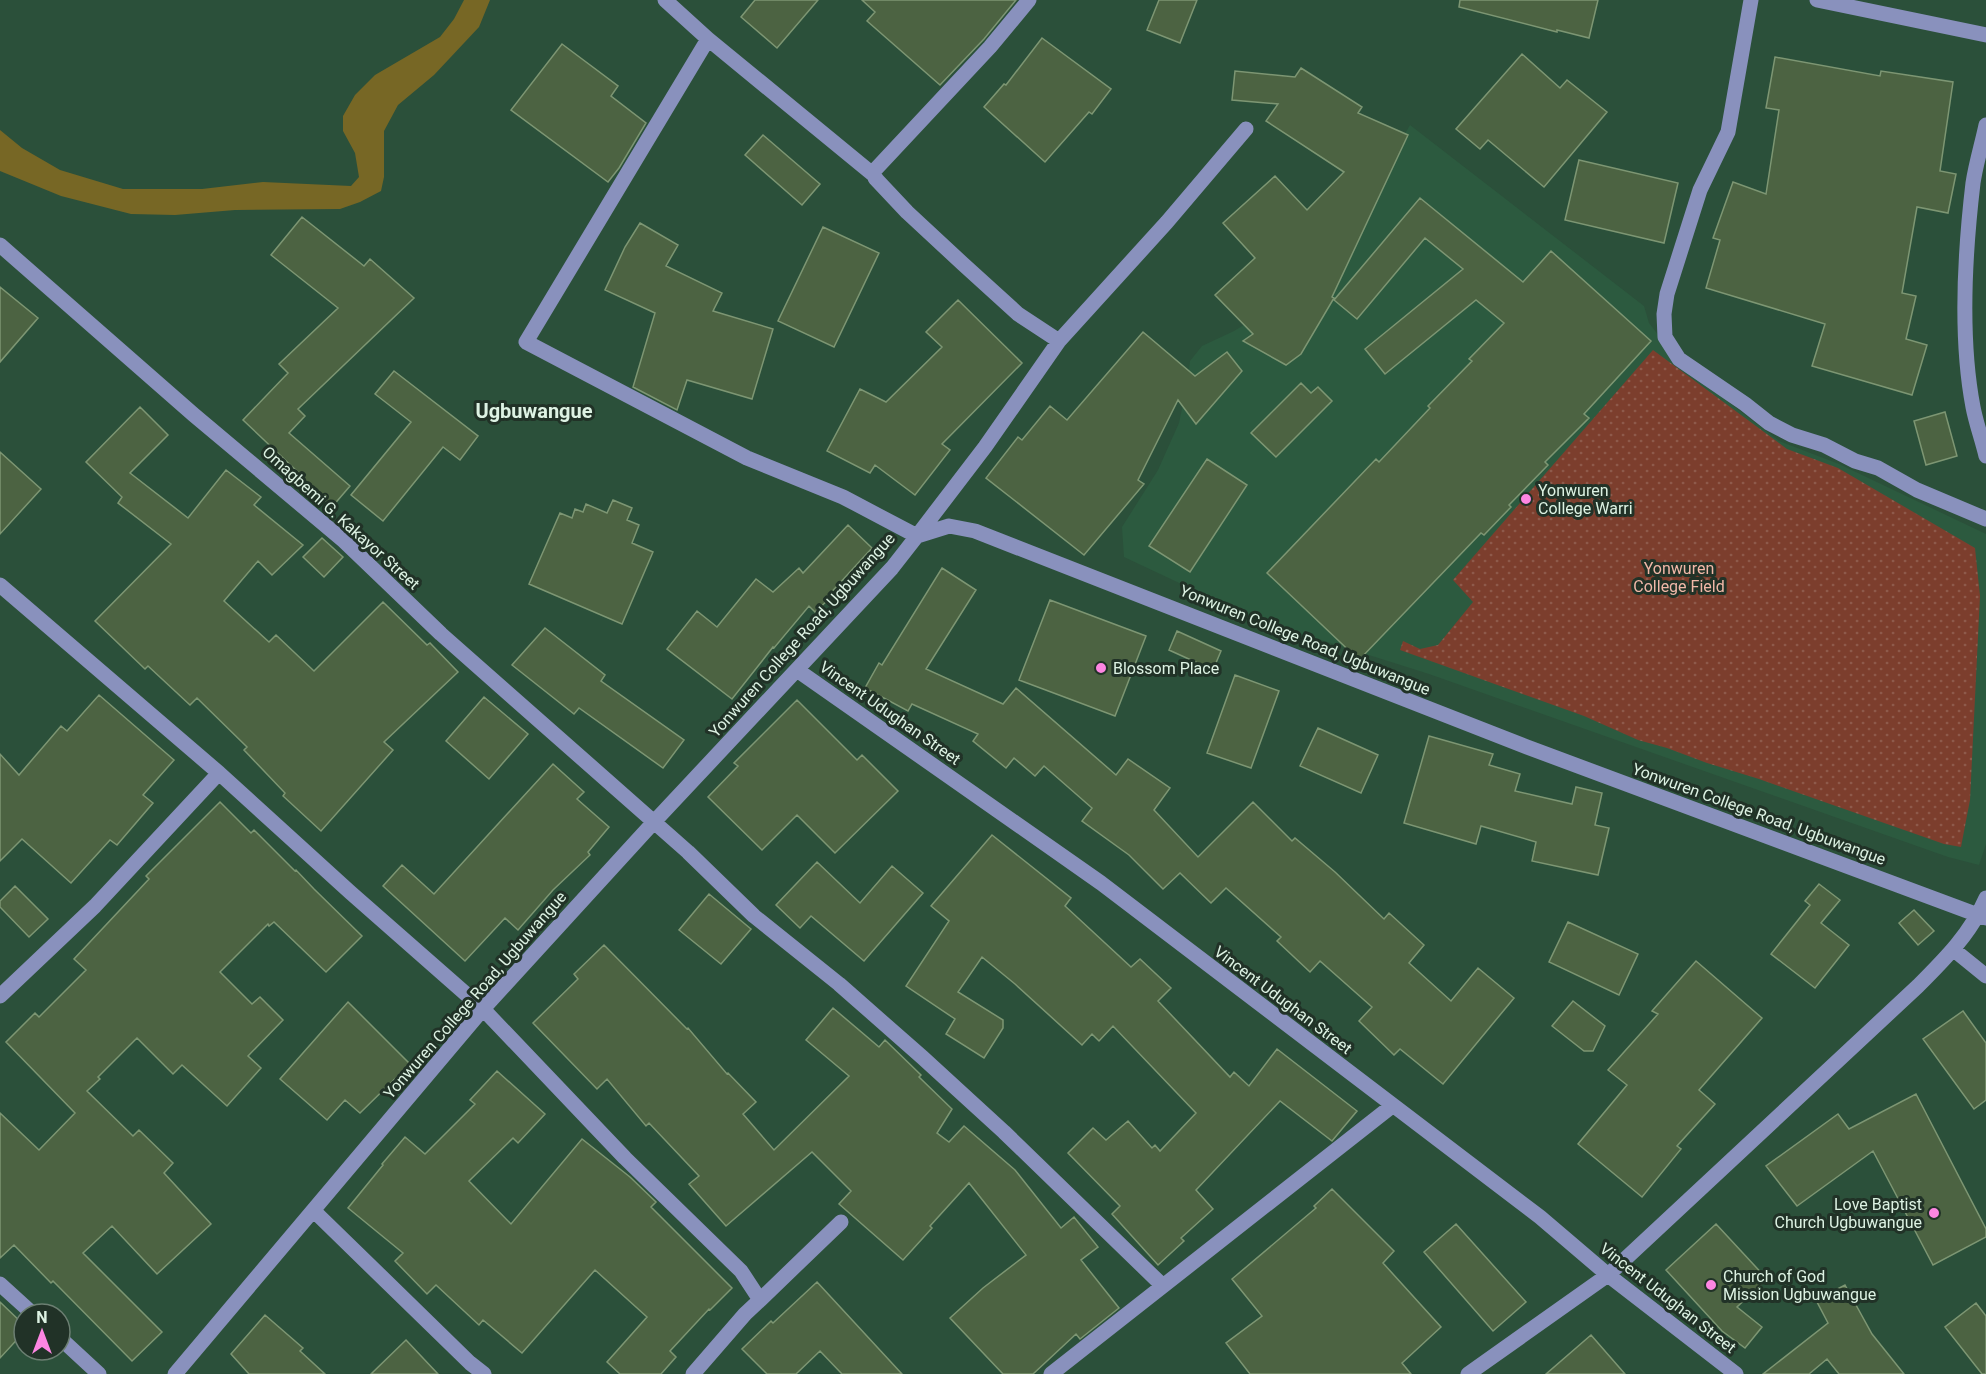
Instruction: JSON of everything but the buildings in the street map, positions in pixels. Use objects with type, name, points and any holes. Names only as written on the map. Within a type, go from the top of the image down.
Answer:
[{"type":"street","points":[[665,0],[708,39],[875,176],[907,212],[1018,314],[1059,341]]},
{"type":"street","points":[[875,176],[874,171],[990,47],[1029,0]]},
{"type":"street","points":[[1751,0],[1728,132],[1700,190],[1667,294],[1664,314],[1665,337],[1679,359],[1769,423],[1792,435],[1824,445],[1855,461],[1878,468],[1917,490],[1986,519]]},
{"type":"street","points":[[1817,0],[1986,35]]},
{"type":"street","points":[[708,39],[526,342],[747,458],[843,497],[917,536],[985,447],[1059,341],[1167,222],[1246,129]]},
{"type":"street","points":[[1986,125],[1973,181],[1966,261],[1966,298],[1967,347],[1973,406],[1986,456]]},
{"type":"street","name":"Omagbemi G. Kakayor Street","points":[[0,245],[194,415],[344,541],[441,634],[688,852],[754,916],[839,984],[922,1057],[1004,1132],[1163,1286]]},
{"type":"street","name":"Yonwuren College Road, Ugbuwangue","points":[[175,1374],[483,1009],[653,823],[892,568],[917,536],[949,526],[975,531],[1527,747],[1982,917]]},
{"type":"street","points":[[0,585],[219,773],[483,1009],[625,1158],[741,1271],[760,1300]]},
{"type":"street","name":"Vincent Udughan Street","points":[[797,670],[1101,883],[1540,1217],[1608,1275],[1736,1374]]},
{"type":"street","points":[[0,996],[95,906],[219,773]]},
{"type":"street","points":[[1468,1374],[1608,1275],[1910,994],[1954,950],[1982,917],[1986,898]]},
{"type":"street","points":[[1954,950],[1986,976]]},
{"type":"street","points":[[1051,1374],[1392,1106]]},
{"type":"street","points":[[314,1210],[466,1369],[484,1374]]},
{"type":"street","points":[[693,1374],[745,1314],[841,1222]]},
{"type":"street","points":[[0,1284],[20,1302]]},
{"type":"street","points":[[72,1349],[99,1374]]},
{"type":"shaded area","points":[[464,0],[490,0],[479,27],[434,75],[398,105],[384,131],[384,177],[381,191],[360,202],[340,209],[235,210],[175,215],[131,214],[61,196],[0,171],[0,130],[22,148],[60,170],[123,189],[202,189],[263,182],[351,186],[359,177],[355,153],[343,131],[343,116],[355,95],[375,75],[440,37],[454,19]]},
{"type":"shaded area","name":"Yonwuren College Warri","points":[[1410,125],[1644,306],[1649,323],[1689,375],[1779,441],[1839,464],[1986,534],[1986,844],[1979,865],[1948,857],[1429,674],[1258,620],[1124,557],[1122,527],[1158,470],[1179,423],[1190,361],[1202,346],[1234,331],[1265,312],[1365,202]]},
{"type":"green space","name":"Yonwuren College Field","points":[[1653,350],[1787,449],[1838,468],[1975,548],[1980,596],[1970,800],[1961,847],[1944,844],[1759,779],[1638,740],[1584,716],[1400,650],[1403,641],[1420,649],[1438,645],[1473,602],[1453,580]]},
{"type":"place","name":"Yonwuren College Warri","points":[[1526,499]]},
{"type":"place","name":"Blossom Place","points":[[1101,668]]},
{"type":"place","name":"Love Baptist Church Ugbuwangue","points":[[1934,1213]]},
{"type":"place","name":"Church of God Mission Ugbuwangue","points":[[1711,1285]]},
{"type":"district","name":"Ugbuwangue","points":[[534,411]]}]
